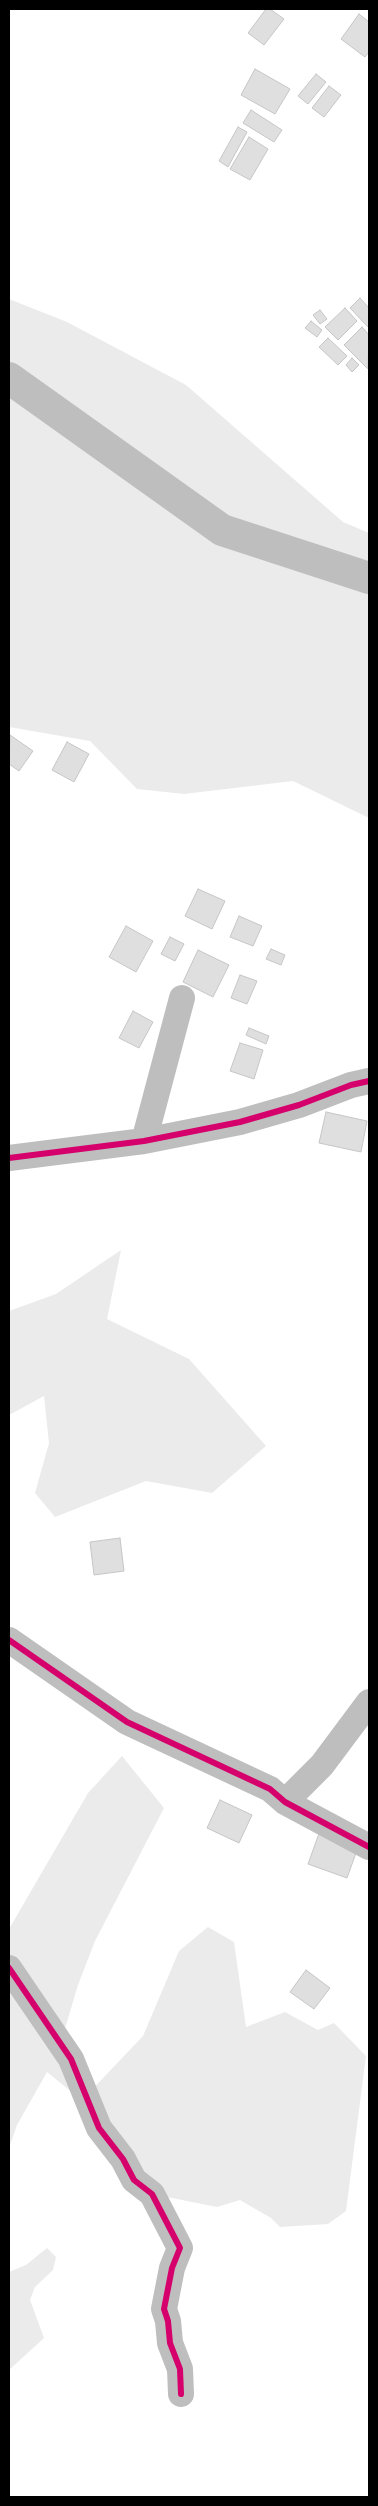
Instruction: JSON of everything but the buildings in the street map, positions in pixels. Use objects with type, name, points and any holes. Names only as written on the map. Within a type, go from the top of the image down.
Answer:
[{"type":"street","points":[[144,1141],[182,998]]},
{"type":"street","points":[[9,1158],[144,1141],[240,1122],[299,1105],[351,1085],[369,1081]]},
{"type":"street","points":[[9,1640],[127,1722],[270,1789],[285,1802],[369,1847]]},
{"type":"street","points":[[285,1802],[322,1765],[369,1702]]},
{"type":"street","points":[[9,1968],[71,2059],[99,2128],[123,2159],[134,2180],[152,2194],[180,2248],[172,2268],[164,2309],[168,2322],[170,2343],[180,2369],[181,2394]]},
{"type":"shaded area","points":[[9,299],[67,322],[186,385],[343,522],[369,533],[369,818],[293,781],[184,794],[137,789],[90,741],[9,727]]},
{"type":"shaded area","points":[[121,1250],[107,1319],[189,1359],[266,1446],[212,1493],[146,1481],[55,1517],[35,1493],[49,1443],[44,1396],[9,1415],[9,1311],[56,1294]]},
{"type":"shaded area","points":[[122,1756],[164,1808],[95,1941],[78,1985],[61,2042],[85,2097],[143,2036],[179,1951],[208,1927],[234,1942],[246,2027],[285,2012],[318,2030],[334,2023],[366,2056],[346,2211],[328,2224],[280,2227],[271,2218],[240,2200],[217,2207],[152,2194],[90,2107],[47,2072],[17,2125],[9,2148],[9,1929],[88,1793]]},
{"type":"shaded area","points":[[47,2248],[56,2257],[53,2270],[35,2287],[30,2300],[44,2338],[9,2370],[9,2272],[26,2265]]},
{"type":"waterway","points":[[9,378],[222,530],[369,578]]},
{"type":"cycle path","points":[[9,1158],[144,1141],[240,1122],[299,1105],[351,1085],[369,1081]]},
{"type":"cycle path","points":[[9,1640],[127,1722],[270,1789],[285,1802],[369,1847]]},
{"type":"cycle path","points":[[9,1968],[71,2059],[99,2128],[123,2159],[134,2180],[152,2194],[180,2248],[172,2268],[164,2309],[168,2321],[170,2343],[180,2369],[181,2394]]}]
